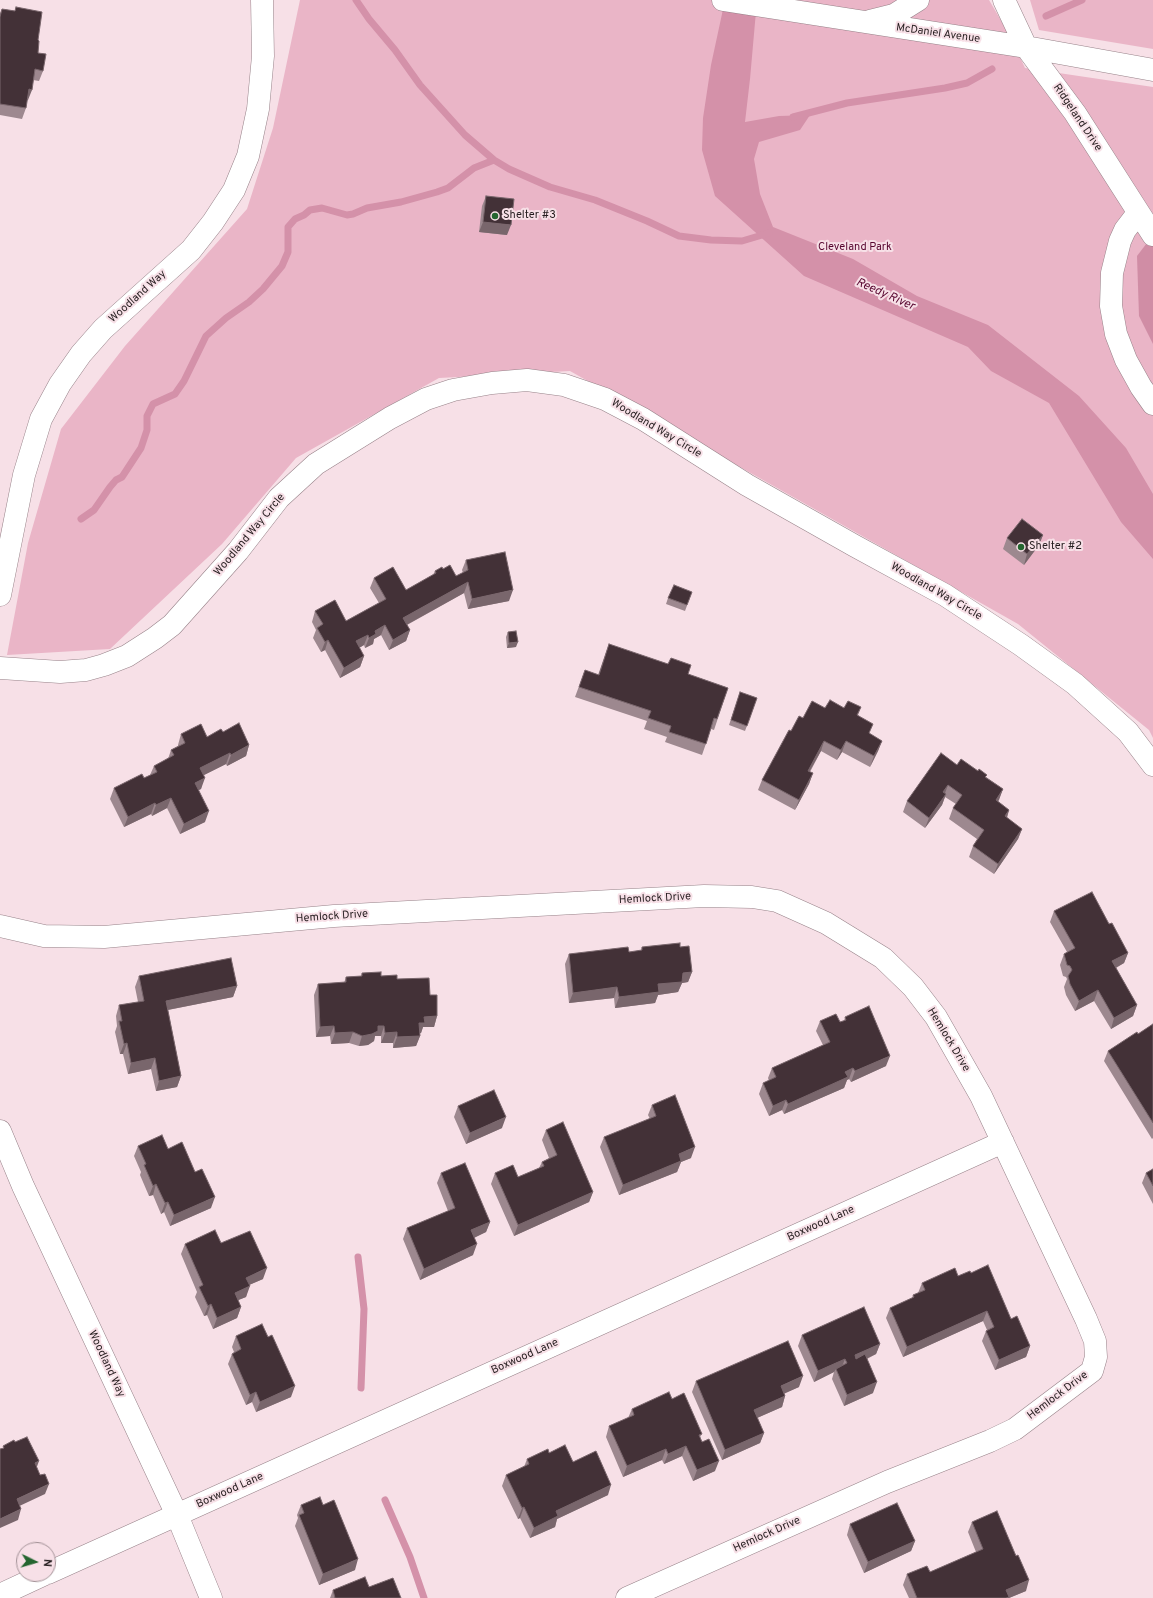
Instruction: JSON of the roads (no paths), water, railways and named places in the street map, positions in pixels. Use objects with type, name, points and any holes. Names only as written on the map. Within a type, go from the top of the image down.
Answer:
[{"type":"street","name":"Woodland Way","points":[[0,595],[24,475],[41,419],[60,384],[80,354],[103,329],[191,250],[213,222],[234,190],[248,156],[258,109],[263,56],[262,0]]},
{"type":"street","name":"McDaniel Avenue","points":[[723,0],[1026,47],[1153,70]]},
{"type":"street","points":[[864,23],[894,15],[918,0]]},
{"type":"street","name":"Ridgeland Drive","points":[[1004,0],[1026,47],[1075,113],[1153,235]]},
{"type":"street","points":[[1138,213],[1120,241],[1112,273],[1111,306],[1116,334],[1126,360],[1141,387],[1153,404]]},
{"type":"street","name":"Woodland Way Circle","points":[[0,668],[60,672],[86,670],[127,656],[172,625],[238,551],[278,498],[316,464],[390,418],[426,399],[454,390],[492,383],[527,380],[564,385],[605,398],[643,419],[747,485],[854,546],[945,595],[1021,645],[1075,684],[1128,732],[1153,765]]},
{"type":"street","name":"Hemlock Drive","points":[[0,926],[44,936],[104,937],[334,916],[704,896],[752,897],[777,901],[826,923],[883,958],[913,987],[936,1017],[982,1096],[1086,1319],[1095,1341],[1096,1357],[1092,1371],[1015,1429],[990,1441],[887,1482],[627,1598]]},
{"type":"street","name":"Woodland Way","points":[[0,1130],[23,1186],[177,1514],[211,1598]]},
{"type":"street","name":"Boxwood Lane","points":[[56,1569],[1003,1142]]},
{"type":"street","name":"Boxwood Lane","points":[[0,1595],[28,1582]]},
{"type":"water","name":"Reedy River","points":[[725,0],[757,0],[745,122],[779,116],[810,115],[800,130],[759,142],[754,159],[760,194],[773,227],[853,259],[917,296],[988,325],[1079,396],[1126,448],[1153,494],[1153,559],[1121,522],[1049,403],[991,371],[968,347],[804,276],[715,196],[702,150],[703,118],[711,65]]},
{"type":"waterway","points":[[356,0],[420,85],[465,135],[494,160],[509,169],[550,187],[595,200],[679,236],[711,240],[742,241],[769,233]]},
{"type":"waterway","points":[[1046,16],[1082,0]]},
{"type":"waterway","points":[[793,117],[847,103],[945,88],[967,83],[992,69]]},
{"type":"waterway","points":[[81,519],[94,510],[110,487],[116,480],[122,477],[141,448],[147,430],[147,416],[153,404],[175,394],[184,381],[206,336],[226,318],[249,302],[263,289],[282,266],[288,252],[288,227],[295,219],[304,215],[310,210],[322,208],[347,215],[367,208],[401,202],[437,192],[448,188],[474,168],[494,160]]},
{"type":"waterway","points":[[358,1257],[364,1309],[361,1388]]},
{"type":"waterway","points":[[385,1500],[410,1557],[424,1598]]},
{"type":"place","name":"Shelter #3","points":[[495,216]]},
{"type":"place","name":"Shelter #2","points":[[1021,547]]},
{"type":"park label","name":"Cleveland Park","points":[[855,248]]}]
